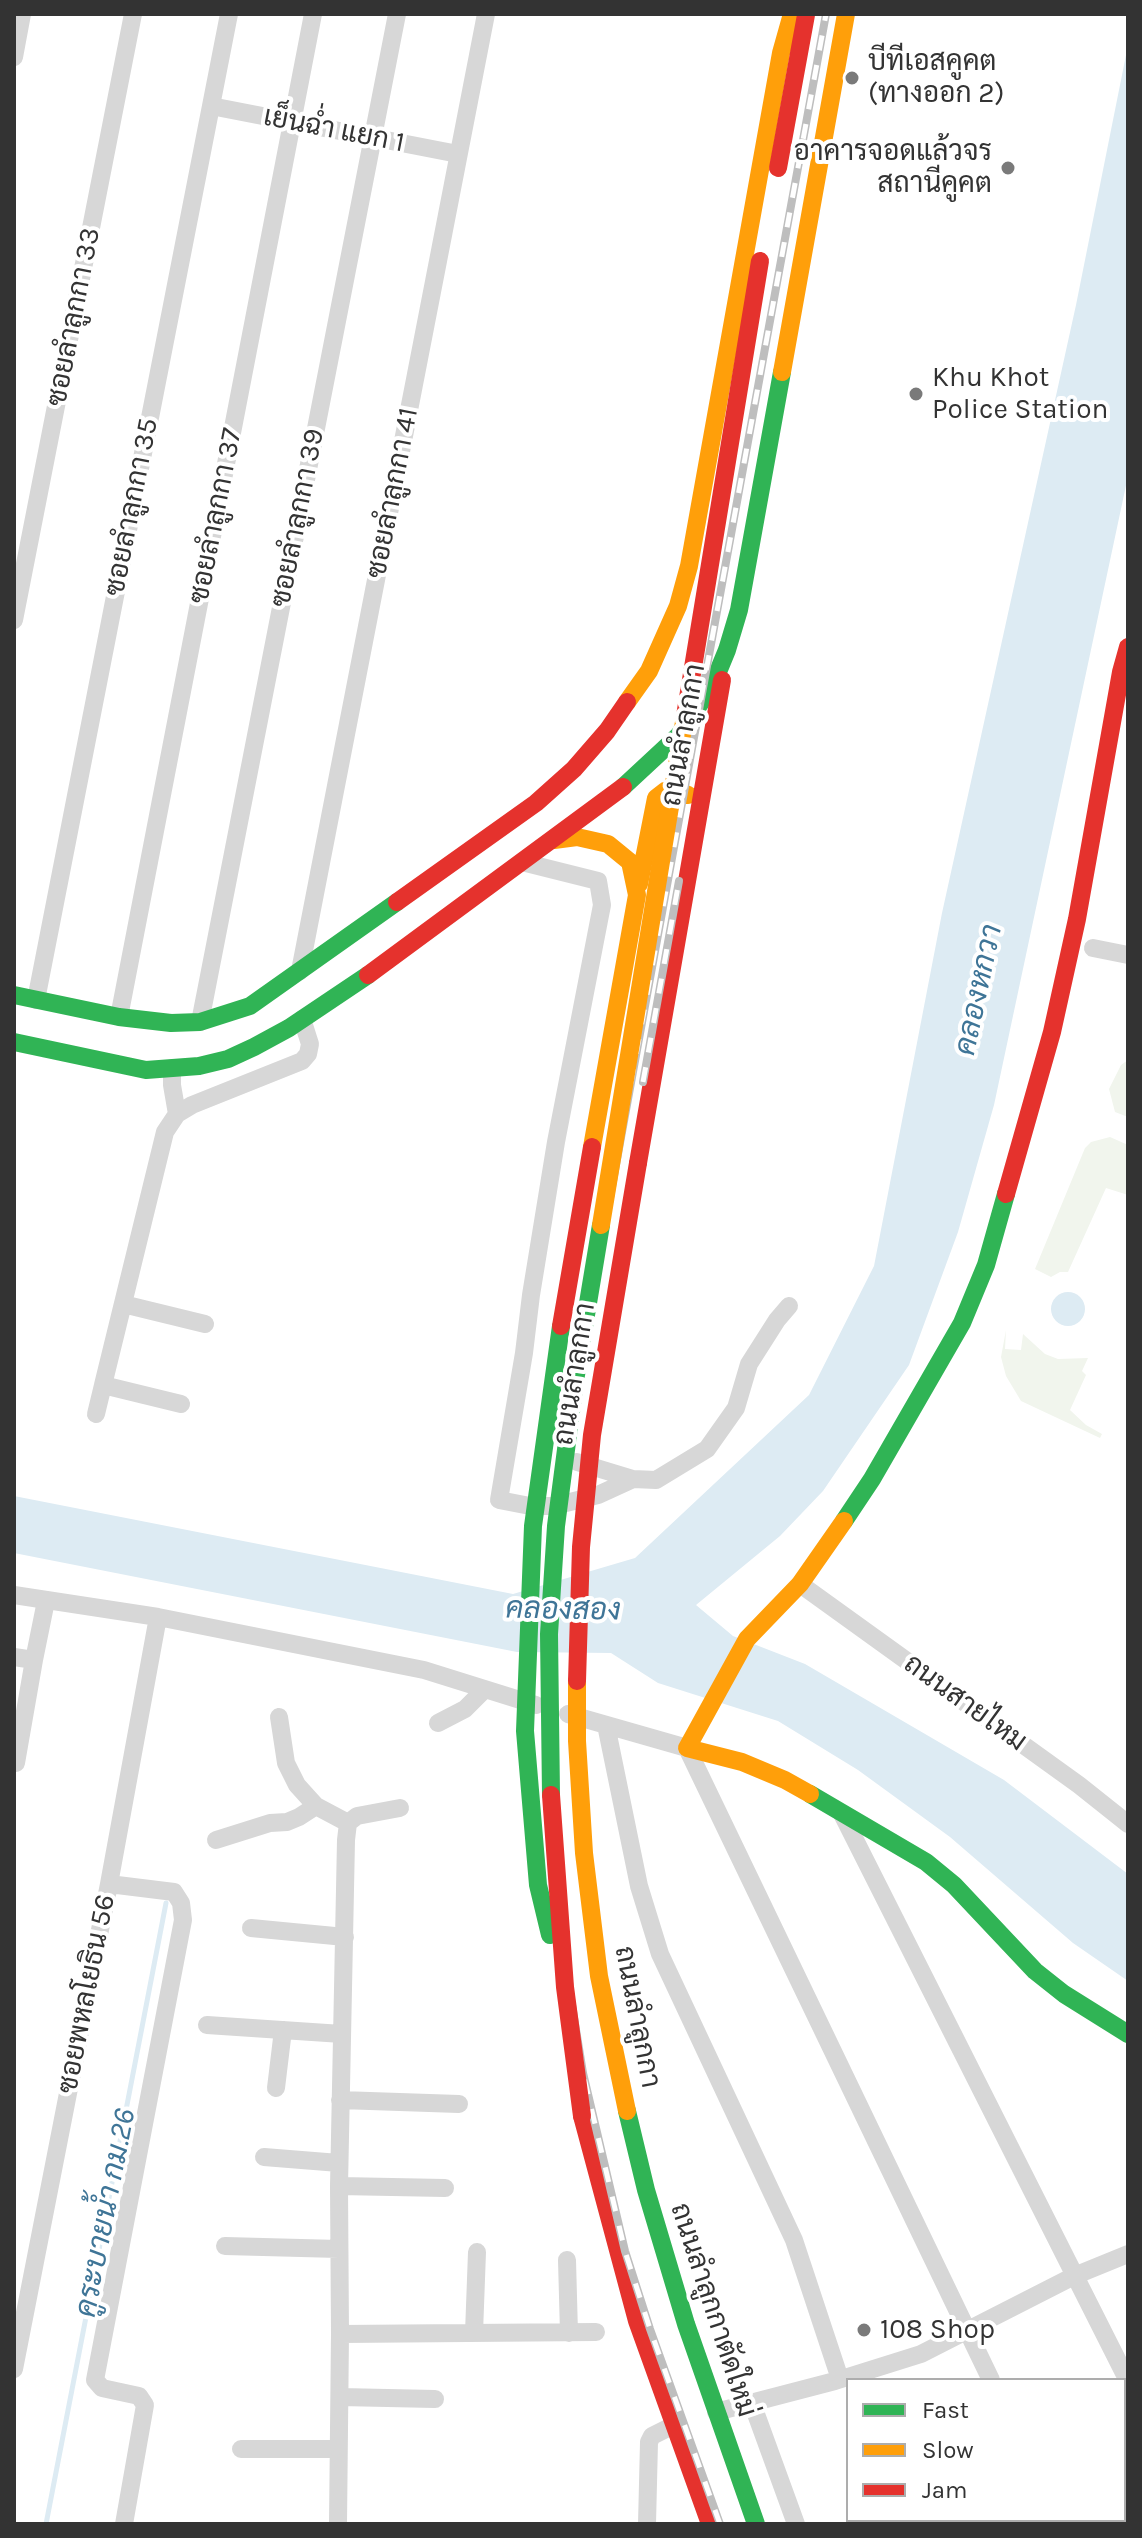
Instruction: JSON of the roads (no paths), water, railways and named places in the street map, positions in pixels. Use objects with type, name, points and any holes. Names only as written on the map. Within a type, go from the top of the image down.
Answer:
[{"type":"main road","name":"ถนนลำลูกกา","points":[[14,995],[119,1017],[171,1023],[200,1022],[250,1006],[536,803],[574,769],[607,731],[649,671],[678,606],[689,566],[781,53],[792,14]]},
{"type":"main road","name":"ถนนลำลูกกา","points":[[674,2425],[624,2276],[582,2116],[565,1987],[553,1828],[548,1697],[551,1597],[563,1466],[575,1381],[760,261],[806,14]]},
{"type":"main road","name":"ถนนลำลูกกา","points":[[14,1042],[146,1070],[199,1066],[228,1059],[254,1047],[355,984],[553,840],[634,779],[679,735],[713,684],[739,610],[846,14]]},
{"type":"main road","points":[[1128,647],[1077,919],[1052,1032],[986,1265],[962,1323],[882,1463],[800,1584],[747,1639],[687,1748],[742,1762],[785,1780],[926,1862],[954,1885],[1035,1971],[1064,1994],[1128,2034]]},
{"type":"main road","name":"ถนนลำลูกกา","points":[[627,2111],[599,1976],[584,1853],[577,1741],[577,1637],[582,1535],[592,1435],[727,650]]},
{"type":"main road","points":[[565,1987],[538,1885],[525,1731],[533,1526],[551,1387],[656,798],[665,791],[683,792],[694,798],[699,818]]},
{"type":"main road","points":[[553,840],[577,837],[608,844],[630,862],[637,895]]},
{"type":"main road","name":"ถนนลำลูกกาตัดใหม่","points":[[627,2111],[665,2258],[756,2524]]},
{"type":"main road","points":[[674,2425],[710,2524]]},
{"type":"street","points":[[14,57],[22,14]]},
{"type":"street","name":"ซอยลำลูกกา 33","points":[[14,620],[133,14]]},
{"type":"street","name":"ซอยลำลูกกา 35","points":[[36,1000],[229,14]]},
{"type":"street","name":"ซอยลำลูกกา 37","points":[[119,1017],[313,14]]},
{"type":"street","name":"ซอยลำลูกกา 39","points":[[200,1022],[397,14]]},
{"type":"street","name":"ซอยลำลูกกา 41","points":[[300,971],[486,14]]},
{"type":"street","name":"เย็นฉ่ำ แยก 1","points":[[211,106],[458,154]]},
{"type":"street","points":[[522,862],[598,881],[602,905],[556,1142],[499,1500],[530,1506],[554,1506],[598,1495],[633,1479]]},
{"type":"street","points":[[1093,948],[1128,955]]},
{"type":"street","points":[[96,1414],[165,1132],[177,1114],[192,1105],[302,1061],[308,1054],[310,1044],[302,1019]]},
{"type":"street","points":[[172,1068],[177,1114]]},
{"type":"street","points":[[123,1304],[205,1324]]},
{"type":"street","points":[[510,1440],[549,1455],[633,1479],[656,1480],[707,1449],[736,1408],[749,1364],[789,1306]]},
{"type":"street","points":[[103,1385],[181,1404]]},
{"type":"street","name":"ถนนสายไหม","points":[[800,1584],[1079,1785],[1128,1824]]},
{"type":"street","points":[[14,1595],[158,1617],[424,1670],[687,1748],[990,2378]]},
{"type":"street","points":[[16,1763],[46,1601]]},
{"type":"street","name":"ซอยพหลโยธิน 56","points":[[14,2369],[158,1617]]},
{"type":"street","points":[[14,1657],[34,1660]]},
{"type":"street","points":[[438,1723],[465,1709],[484,1690]]},
{"type":"street","points":[[279,1717],[286,1763],[297,1785],[316,1806],[348,1823]]},
{"type":"street","points":[[606,1725],[639,1886],[660,1954],[794,2240],[840,2379]]},
{"type":"street","points":[[216,1840],[270,1823],[287,1822],[316,1806]]},
{"type":"street","points":[[348,1823],[357,1816],[400,1808]]},
{"type":"street","points":[[842,1814],[1128,2381]]},
{"type":"street","points":[[338,2524],[339,2163],[348,1823]]},
{"type":"street","points":[[109,1884],[174,1892],[181,1903],[183,1920],[96,2368],[95,2380],[102,2388],[139,2396],[145,2405],[124,2524]]},
{"type":"street","points":[[251,1928],[345,1937]]},
{"type":"street","points":[[207,2025],[342,2034]]},
{"type":"street","points":[[276,2088],[283,2030]]},
{"type":"street","points":[[340,2100],[459,2104]]},
{"type":"street","points":[[264,2157],[339,2163]]},
{"type":"street","points":[[339,2186],[445,2188]]},
{"type":"street","points":[[225,2246],[339,2249]]},
{"type":"street","points":[[474,2333],[477,2252]]},
{"type":"street","points":[[716,2412],[921,2354],[1074,2276],[1128,2254]]},
{"type":"street","points":[[567,2260],[569,2333]]},
{"type":"street","points":[[340,2334],[596,2332]]},
{"type":"street","points":[[340,2397],[435,2399]]},
{"type":"street","points":[[752,2403],[796,2524]]},
{"type":"street","points":[[647,2524],[649,2442],[652,2436],[674,2425]]},
{"type":"street","points":[[241,2449],[338,2449]]},
{"type":"water","points":[[1128,45],[1128,476],[994,1105],[958,1232],[909,1365],[823,1491],[780,1536],[696,1605],[733,1636],[805,1664],[1004,1780],[1128,1874],[1128,1981],[1073,1943],[950,1837],[858,1770],[778,1721],[658,1683],[611,1653],[517,1652],[14,1553],[14,1496],[513,1594],[635,1558],[809,1395],[874,1266],[942,913],[1076,305]]},
{"type":"water","points":[[1068,1292],[1080,1297],[1085,1309],[1080,1321],[1068,1326],[1056,1321],[1051,1309],[1056,1297]]},
{"type":"waterway","name":"คูระบายน้ำ กม.26","points":[[46,2524],[166,1903]]},
{"type":"railway","points":[[720,2524],[625,2251],[583,2073],[558,1890],[551,1784],[554,1573],[571,1422],[599,1258],[826,14]]},
{"type":"railway","points":[[643,1082],[679,881]]},
{"type":"place","name":"บีทีเอสคูคต (ทางออก 2)","points":[[852,78]]},
{"type":"place","name":"อาคารจอดแล้วจร สถานีคูคต","points":[[1008,168]]},
{"type":"place","name":"Khu Khot Police Station","points":[[916,394]]},
{"type":"place","name":"108 Shop","points":[[864,2330]]},
{"type":"water label","name":"คลองหกวา","points":[[979,990]]},
{"type":"water label","name":"คลองสอง","points":[[563,1610]]}]
